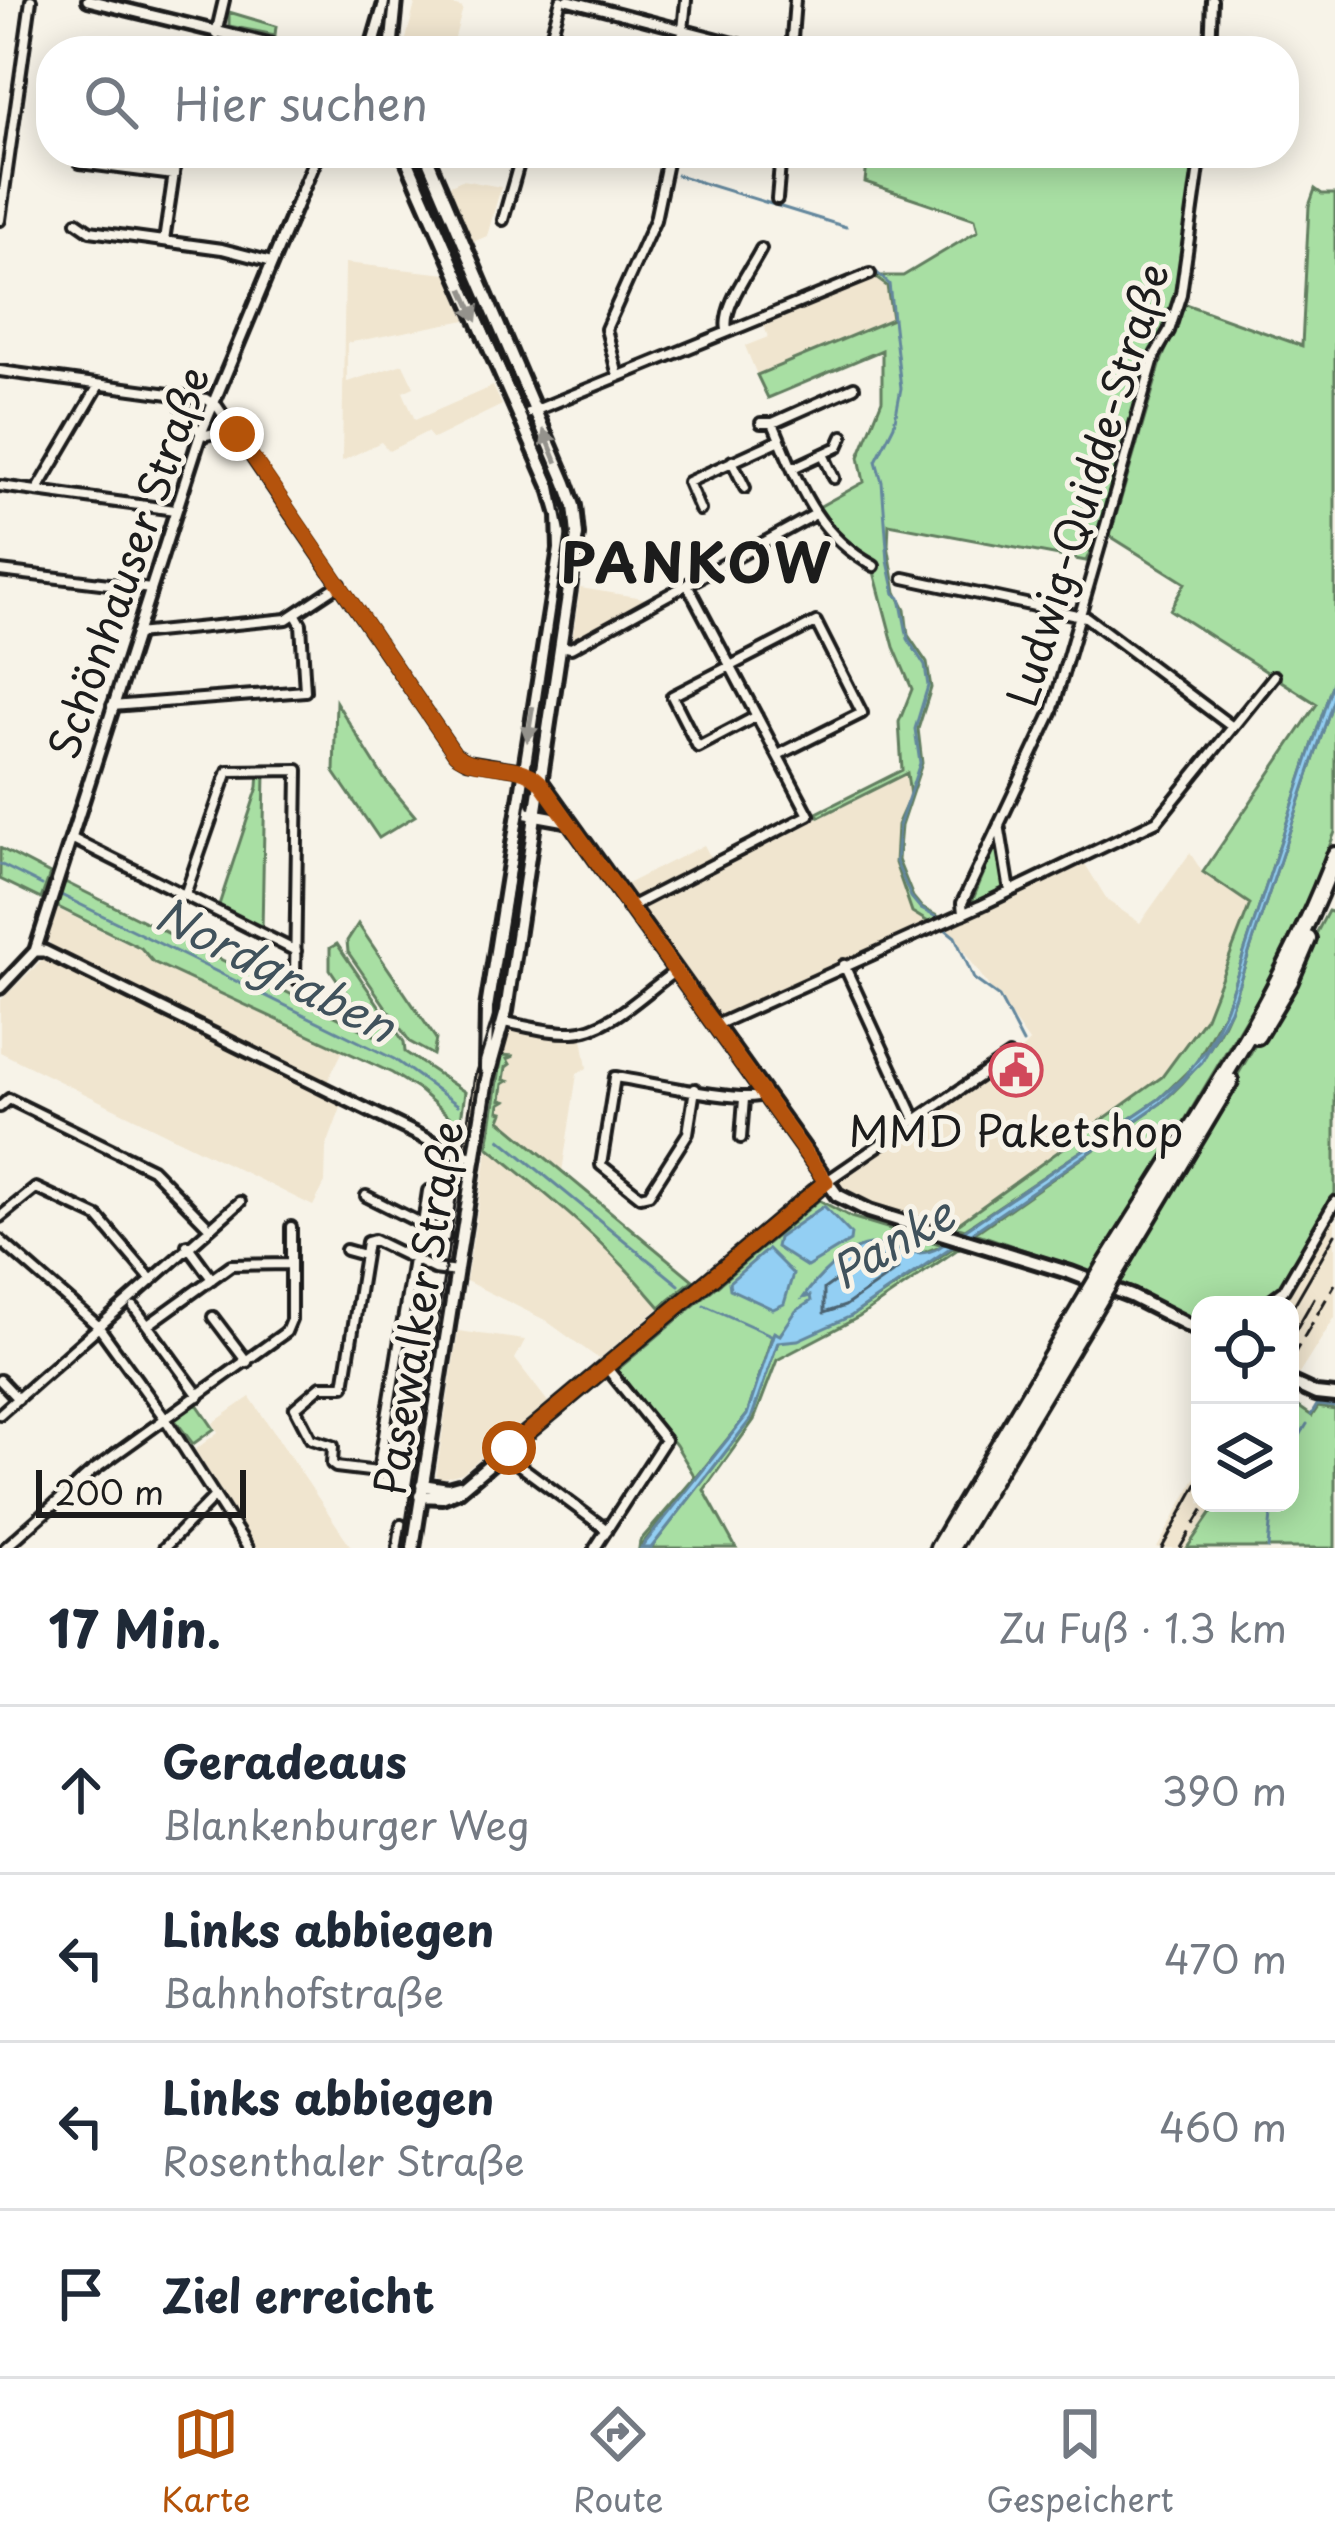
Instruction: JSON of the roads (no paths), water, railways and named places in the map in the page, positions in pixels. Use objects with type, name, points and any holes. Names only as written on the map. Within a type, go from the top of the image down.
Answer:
[{"type":"highway","points":[[938,1548],[1246,1039],[1288,961],[1335,855]]},
{"type":"highway","points":[[1110,1269],[1290,981],[1335,880]]},
{"type":"highway","points":[[951,1548],[1092,1299]]},
{"type":"main road","points":[[375,36],[386,0]]},
{"type":"main road","points":[[393,36],[397,0]]},
{"type":"main road","name":"Pasewalker Straße","points":[[411,168],[551,488],[561,536],[486,1021],[487,1079]]},
{"type":"main road","name":"Pasewalker Straße","points":[[412,1548],[487,1079],[504,1022],[577,525],[572,500],[536,410],[431,168]]},
{"type":"main road","points":[[524,770],[540,782],[837,1195],[860,1207],[1096,1282],[1191,1327]]},
{"type":"main road","points":[[520,798],[523,811],[565,820]]},
{"type":"main road","points":[[501,920],[518,923]]},
{"type":"main road","points":[[486,1021],[504,1022]]},
{"type":"main road","points":[[421,1490],[450,1495],[468,1482],[826,1182]]},
{"type":"main road","points":[[1299,1386],[1335,1396]]},
{"type":"street","points":[[0,220],[31,0]]},
{"type":"street","points":[[88,0],[226,36]]},
{"type":"street","points":[[216,34],[224,0]]},
{"type":"street","points":[[552,36],[565,0],[709,36]]},
{"type":"street","points":[[682,36],[686,0]]},
{"type":"street","points":[[792,36],[795,0]]},
{"type":"street","points":[[1211,36],[1212,0]]},
{"type":"street","points":[[116,168],[174,176]]},
{"type":"street","points":[[164,242],[175,168]]},
{"type":"street","name":"Schönhauser Straße","points":[[0,988],[34,951],[201,433],[312,168]]},
{"type":"street","points":[[503,220],[518,168]]},
{"type":"street","points":[[618,376],[605,331],[655,220],[666,168]]},
{"type":"street","points":[[777,200],[780,168]]},
{"type":"street","name":"Ludwig-Quidde-Straße","points":[[963,914],[962,903],[1050,716],[1156,356],[1177,312],[1199,168]]},
{"type":"street","points":[[77,222],[90,231],[222,249],[272,262]]},
{"type":"street","points":[[727,330],[724,320],[761,249]]},
{"type":"street","points":[[519,416],[870,274]]},
{"type":"street","points":[[0,371],[212,403],[455,754],[467,761],[524,770]]},
{"type":"street","points":[[37,491],[99,385]]},
{"type":"street","points":[[760,423],[773,423],[854,387]]},
{"type":"street","points":[[180,395],[179,401],[201,433],[233,429]]},
{"type":"street","points":[[773,423],[812,516],[836,540],[874,566]]},
{"type":"street","points":[[793,468],[838,447],[843,436]]},
{"type":"street","points":[[700,510],[688,482],[780,440]]},
{"type":"street","points":[[823,454],[834,478]]},
{"type":"street","points":[[732,460],[745,488]]},
{"type":"street","points":[[0,486],[175,510]]},
{"type":"street","points":[[561,646],[571,648],[812,516]]},
{"type":"street","points":[[0,571],[151,589]]},
{"type":"street","points":[[904,578],[1079,614],[1231,726]]},
{"type":"street","points":[[136,634],[296,615],[340,584]]},
{"type":"street","points":[[628,908],[808,815],[687,584]]},
{"type":"street","points":[[112,706],[305,691],[301,624],[296,615]]},
{"type":"street","points":[[757,716],[698,747],[672,696],[816,622],[862,713],[778,755]]},
{"type":"street","points":[[713,1027],[1157,821],[1274,676]]},
{"type":"street","points":[[184,896],[228,771],[298,770],[295,979]]},
{"type":"street","points":[[999,824],[1010,891]]},
{"type":"street","points":[[69,838],[296,951]]},
{"type":"street","points":[[34,951],[50,953],[475,1159]]},
{"type":"street","points":[[844,965],[915,1119]]},
{"type":"street","points":[[504,1022],[583,1031],[605,1022],[674,972]]},
{"type":"street","points":[[826,1182],[1009,1056]]},
{"type":"street","points":[[695,1090],[688,1133],[649,1194],[640,1196],[601,1166],[615,1077],[695,1090],[744,1099],[762,1095]]},
{"type":"street","points":[[0,1107],[9,1099],[152,1169],[209,1226]]},
{"type":"street","points":[[741,1138],[744,1099]]},
{"type":"street","points":[[0,1217],[36,1188],[98,1217],[150,1278]]},
{"type":"street","name":"Pasewalker Straße","points":[[423,1224],[428,1191]]},
{"type":"street","name":"Pasewalker Straße","points":[[366,1196],[446,1236]]},
{"type":"street","points":[[0,1414],[240,1202]]},
{"type":"street","points":[[1276,1296],[1335,1202]]},
{"type":"street","points":[[5,1548],[92,1472],[289,1327],[292,1227]]},
{"type":"street","points":[[0,1240],[98,1326],[166,1420],[248,1548]]},
{"type":"street","points":[[413,1260],[379,1464],[374,1473],[332,1464],[333,1446],[311,1439],[295,1408],[321,1386],[344,1386],[367,1242],[374,1240],[434,1269],[457,1272]]},
{"type":"street","points":[[187,1245],[212,1279]]},
{"type":"street","points":[[346,1250],[364,1255]]},
{"type":"street","points":[[148,1325],[232,1265],[291,1264]]},
{"type":"street","points":[[134,1306],[199,1396]]},
{"type":"street","points":[[213,1317],[247,1362]]},
{"type":"street","points":[[595,1548],[665,1440],[605,1367]]},
{"type":"street","points":[[0,1380],[18,1399]]},
{"type":"street","points":[[503,1453],[607,1530]]},
{"type":"street","points":[[164,1548],[215,1496]]},
{"type":"street","name":"Pasewalker Straße","points":[[398,1548],[401,1525]]},
{"type":"water","points":[[1335,676],[1335,695],[1230,1010],[1202,1062],[1161,1103],[851,1316],[798,1340],[778,1342],[751,1419],[651,1548],[641,1548],[747,1415],[774,1332],[780,1335],[796,1311],[811,1301],[810,1296],[803,1298],[833,1265],[871,1245],[922,1253],[938,1248],[1159,1099],[1208,1047],[1226,1008]]},
{"type":"water","points":[[824,1206],[851,1234],[850,1241],[807,1267],[776,1247],[778,1238]]},
{"type":"water","points":[[768,1249],[793,1274],[784,1304],[773,1309],[730,1289],[729,1282]]},
{"type":"waterway","points":[[677,175],[846,227]]},
{"type":"waterway","points":[[874,270],[889,284],[901,388],[894,425],[876,461],[888,561],[908,639],[925,666],[928,686],[915,729],[920,763],[899,826],[896,862],[911,897],[940,919]]},
{"type":"waterway","name":"Nordgraben","points":[[0,864],[42,885]]},
{"type":"waterway","name":"Nordgraben","points":[[61,895],[394,1059],[458,1105]]},
{"type":"waterway","points":[[945,929],[955,937],[974,979],[999,997],[1023,1043]]},
{"type":"waterway","name":"Nordgraben","points":[[500,1139],[679,1285]]},
{"type":"waterway","name":"Nordgraben","points":[[704,1305],[771,1335]]},
{"type":"waterway","points":[[1311,1415],[1317,1405],[1335,1407]]},
{"type":"waterway","points":[[1299,1437],[1307,1424]]},
{"type":"waterway","points":[[1268,1548],[1271,1512]]},
{"type":"tram line","points":[[384,36],[390,0]]},
{"type":"tram line","points":[[402,1548],[475,1075],[494,1015],[566,535],[556,484],[419,168]]},
{"type":"tram line","points":[[1299,1296],[1335,1234]]},
{"type":"tram line","points":[[1299,1324],[1314,1298]]},
{"type":"tram line","points":[[1162,1548],[1191,1495]]},
{"type":"railway","points":[[1299,1346],[1335,1284]]},
{"type":"railway","points":[[1180,1548],[1202,1512]]},
{"type":"place","name":"MMD Paketshop","points":[[1016,1070]]},
{"type":"district","name":"PANKOW","points":[[697,560]]},
{"type":"water label","name":"Panke","points":[[891,1241]]}]
